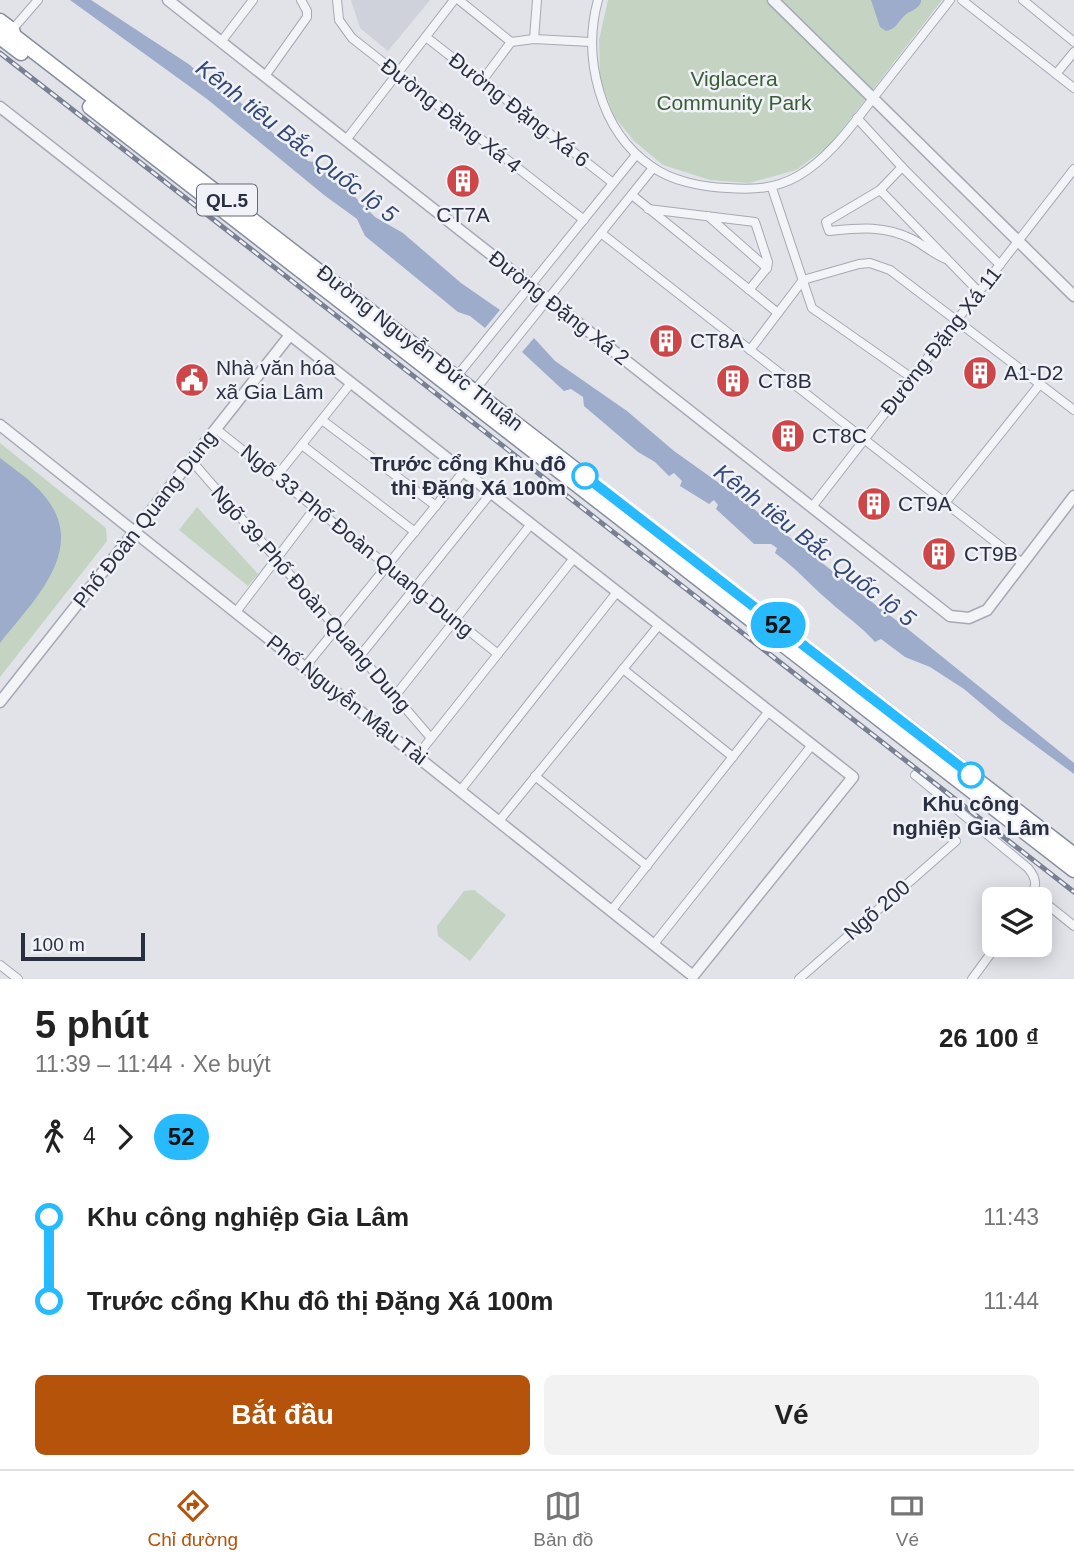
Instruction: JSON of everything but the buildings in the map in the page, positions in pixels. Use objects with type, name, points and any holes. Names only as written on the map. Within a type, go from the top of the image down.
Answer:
[{"type":"highway","name":"Đường Nguyễn Đức Thuận","points":[[4,29],[1074,870]]},
{"type":"highway","name":"Đường Nguyễn Đức Thuận","points":[[471,395],[1074,855]]},
{"type":"street","points":[[4,29],[38,0]]},
{"type":"street","name":"Đường Đặng Xá 2","points":[[168,0],[950,616],[970,618],[987,610],[1022,564]]},
{"type":"street","points":[[221,42],[253,0]]},
{"type":"street","points":[[265,76],[307,17],[307,10],[301,0]]},
{"type":"street","name":"Đường Đặng Xá 4","points":[[337,0],[339,20],[344,29],[397,74],[584,220]]},
{"type":"street","points":[[346,140],[457,0],[511,42],[534,39],[591,42]]},
{"type":"street","points":[[534,39],[537,0]]},
{"type":"street","points":[[596,0],[591,42],[595,77],[612,120],[636,155],[653,169],[681,180],[711,187],[741,189],[772,188],[822,160],[950,0]]},
{"type":"street","points":[[773,0],[1074,296]]},
{"type":"street","points":[[961,0],[1074,88]]},
{"type":"street","points":[[1023,0],[1074,42]]},
{"type":"street","name":"Đường Đặng Xá 6","points":[[426,37],[613,183]]},
{"type":"street","points":[[482,81],[511,42]]},
{"type":"street","points":[[1056,74],[1074,51]]},
{"type":"street","points":[[0,107],[853,777],[695,977]]},
{"type":"street","points":[[858,118],[902,167],[1000,265]]},
{"type":"street","points":[[453,381],[636,155]]},
{"type":"street","points":[[902,167],[880,190],[826,222],[829,231],[869,227],[893,230],[946,259]]},
{"type":"street","points":[[471,395],[653,169]]},
{"type":"street","name":"Đường Đặng Xá 11","points":[[812,507],[1074,170]]},
{"type":"street","points":[[772,188],[813,308],[912,378]]},
{"type":"street","points":[[880,190],[979,292]]},
{"type":"street","points":[[632,195],[778,313]]},
{"type":"street","points":[[648,209],[755,222],[768,262],[767,268],[749,289]]},
{"type":"street","points":[[708,216],[767,268]]},
{"type":"street","points":[[601,233],[1022,564],[1074,496]]},
{"type":"street","points":[[750,350],[803,280],[859,264],[879,265],[890,270],[1074,410]]},
{"type":"street","name":"Phố Đoàn Quang Dung","points":[[0,702],[290,335]]},
{"type":"street","points":[[276,477],[351,383]]},
{"type":"street","points":[[945,503],[1040,384]]},
{"type":"street","points":[[322,419],[436,506]]},
{"type":"street","name":"Phố Nguyễn Mậu Tài","points":[[0,425],[695,977]]},
{"type":"street","name":"Ngõ 33 Phố Đoàn Quang Dung","points":[[216,429],[498,654]]},
{"type":"street","points":[[302,445],[415,532]]},
{"type":"street","name":"Ngõ 39 Phố Đoàn Quang Dung","points":[[191,460],[431,738]]},
{"type":"street","points":[[305,667],[464,471]]},
{"type":"street","points":[[360,656],[491,493]]},
{"type":"street","points":[[236,612],[315,508]]},
{"type":"street","points":[[395,696],[531,524]]},
{"type":"street","points":[[417,756],[574,558]]},
{"type":"street","points":[[460,791],[617,592]]},
{"type":"street","points":[[499,821],[659,625]]},
{"type":"street","points":[[623,669],[733,757]]},
{"type":"street","points":[[611,911],[769,711]]},
{"type":"street","points":[[654,944],[813,745]]},
{"type":"street","points":[[915,775],[1028,868],[1035,878],[1032,887]]},
{"type":"street","points":[[535,776],[647,866]]},
{"type":"street","name":"Ngõ 200","points":[[799,979],[956,841]]},
{"type":"street","points":[[1052,911],[1074,926]]},
{"type":"street","points":[[972,979],[988,957]]},
{"type":"street","points":[[0,965],[18,979]]},
{"type":"shaded area","points":[[351,0],[430,0],[388,51],[360,28]]},
{"type":"green space","name":"Viglacera Community Park","points":[[608,0],[942,0],[830,145],[796,170],[749,183],[710,180],[663,165],[634,141],[614,116],[600,79],[599,40]]},
{"type":"green space","points":[[0,443],[106,528],[107,541],[0,677]]},
{"type":"green space","points":[[197,507],[258,574],[248,586],[179,530]]},
{"type":"green space","points":[[474,890],[506,915],[470,961],[438,936],[437,926],[464,891]]},
{"type":"water","points":[[70,0],[91,0],[190,65],[210,84],[240,102],[282,142],[296,149],[308,161],[319,163],[331,173],[329,178],[353,195],[375,217],[403,233],[461,283],[500,310],[485,328],[470,316],[458,312],[365,236],[357,219],[207,99]]},
{"type":"water","points":[[871,0],[921,2],[886,31],[880,27]]},
{"type":"water","points":[[534,338],[555,361],[627,411],[674,451],[740,498],[1074,763],[1074,774],[964,689],[930,667],[905,657],[881,639],[875,642],[775,553],[777,548],[771,544],[754,544],[716,509],[718,505],[714,500],[709,504],[680,486],[682,481],[674,473],[669,476],[655,462],[638,452],[584,406],[583,397],[571,389],[564,391],[522,352]]},
{"type":"water","points":[[0,458],[30,481],[52,506],[60,527],[60,548],[54,568],[43,587],[0,643]]},
{"type":"railway","points":[[0,53],[1074,892]]},
{"type":"bus line","name":"52","points":[[585,476],[971,775]]},
{"type":"place","name":"CT7A","points":[[463,181]]},
{"type":"place","name":"CT8A","points":[[666,341]]},
{"type":"place","name":"A1-D2","points":[[980,373]]},
{"type":"place","name":"Nhà văn hóa xã Gia Lâm","points":[[192,380]]},
{"type":"place","name":"CT8B","points":[[733,381]]},
{"type":"place","name":"CT8C","points":[[788,436]]},
{"type":"place","name":"Trước cổng Khu đô thị Đặng Xá 100m","points":[[585,476]]},
{"type":"place","name":"CT9A","points":[[874,504]]},
{"type":"place","name":"CT9B","points":[[939,554]]},
{"type":"place","name":"Khu công nghiệp Gia Lâm","points":[[971,775]]},
{"type":"water label","name":"Kênh tiêu Bắc Quốc lộ 5","points":[[297,141]]},
{"type":"water label","name":"Kênh tiêu Bắc Quốc lộ 5","points":[[815,545]]}]
